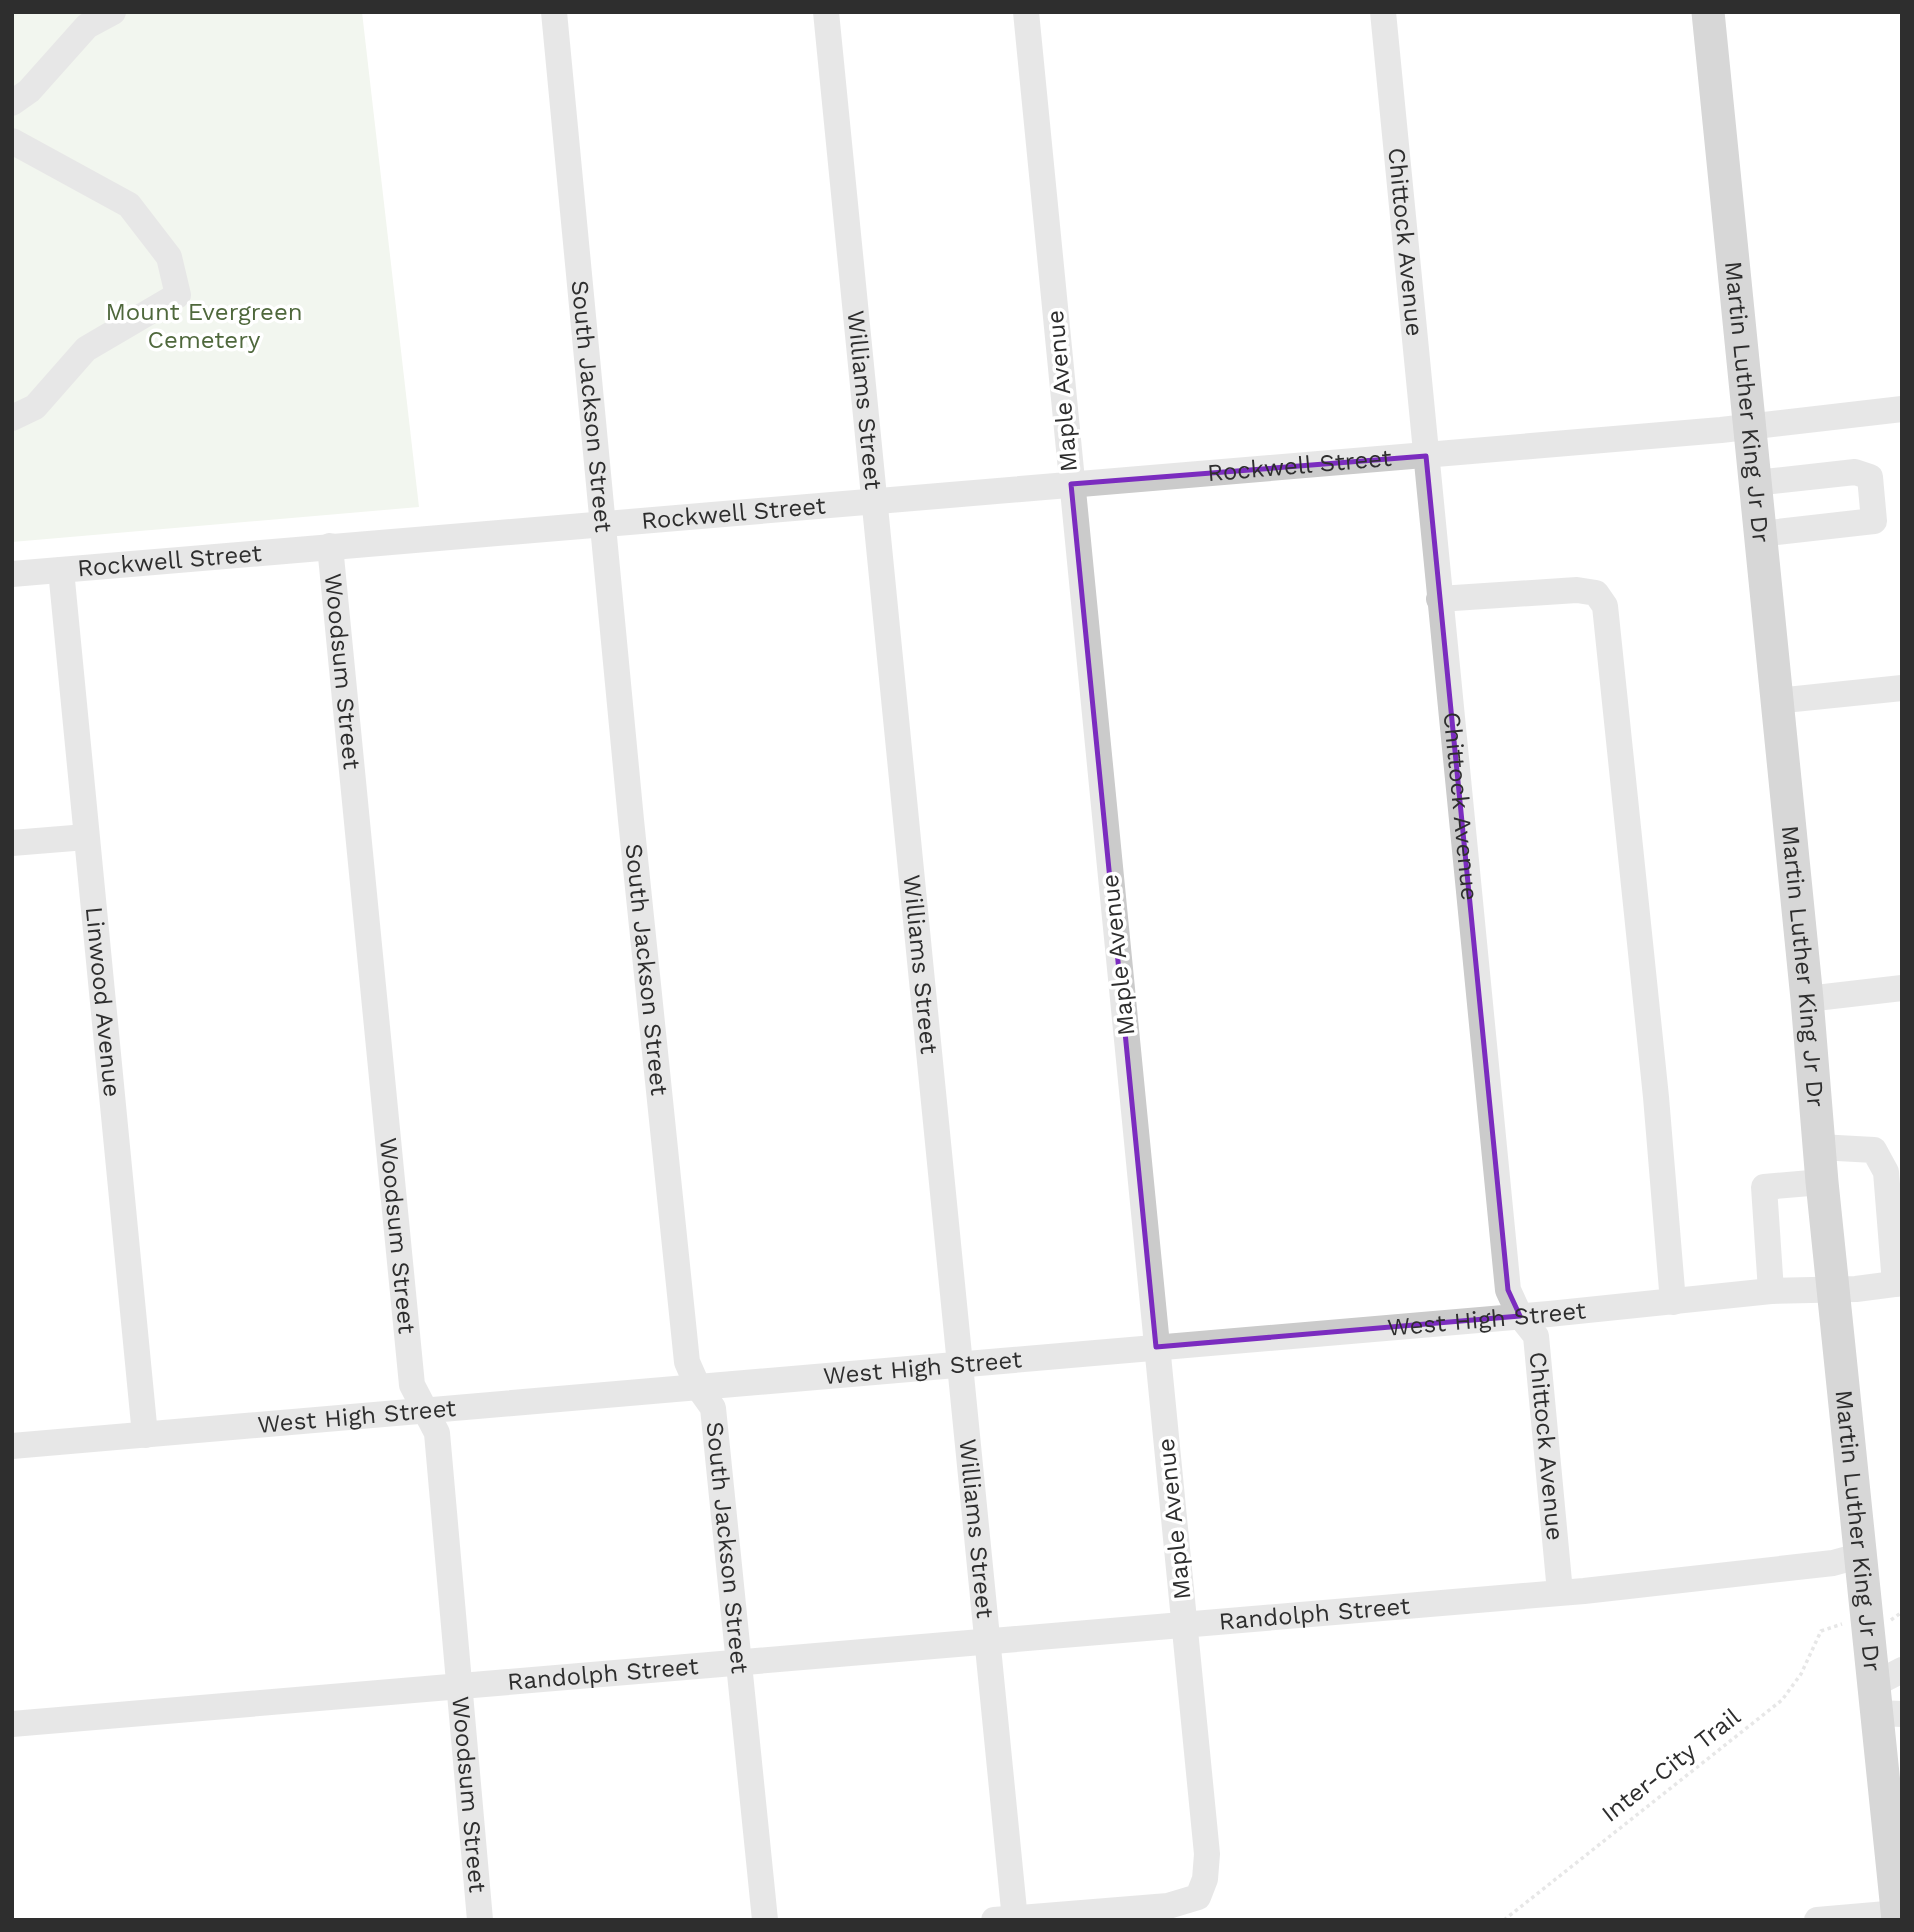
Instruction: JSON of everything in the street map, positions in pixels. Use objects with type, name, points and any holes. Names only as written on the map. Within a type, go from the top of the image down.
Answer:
[{"type":"main road","name":"Martin Luther King Jr Dr","points":[[1708,12],[1807,999],[1832,1289],[1862,1555],[1889,1695],[1898,1917]]},
{"type":"street","points":[[12,103],[29,91],[87,26],[113,12]]},
{"type":"street","name":"South Jackson Street","points":[[554,12],[687,1362],[698,1387],[713,1408],[765,1920]]},
{"type":"street","name":"Williams Street","points":[[827,12],[960,1364],[1008,1919]]},
{"type":"street","name":"Maple Avenue","points":[[1008,1919],[1168,1906],[1198,1897],[1205,1879],[1207,1854],[1026,12]]},
{"type":"street","name":"Chittock Avenue","points":[[1383,12],[1508,1290],[1520,1316],[1536,1336],[1560,1592]]},
{"type":"street","points":[[12,141],[129,205],[169,257],[178,295],[86,349],[35,407],[12,418]]},
{"type":"street","name":"Rockwell Street","points":[[12,574],[603,522],[1426,456],[1902,409]]},
{"type":"street","points":[[1755,483],[1855,472],[1870,477],[1874,521],[1760,534]]},
{"type":"street","name":"Woodsum Street","points":[[330,546],[412,1385],[437,1433],[480,1920]]},
{"type":"street","name":"Linwood Avenue","points":[[61,570],[145,1435]]},
{"type":"street","points":[[1439,599],[1577,590],[1596,593],[1605,606],[1656,1097],[1673,1302]]},
{"type":"street","points":[[1776,701],[1902,688]]},
{"type":"street","points":[[12,843],[86,837]]},
{"type":"street","points":[[1807,999],[1902,988]]},
{"type":"street","points":[[1819,1147],[1874,1150],[1886,1172],[1899,1284]]},
{"type":"street","points":[[1771,1291],[1764,1187],[1822,1182]]},
{"type":"street","name":"West High Street","points":[[12,1446],[1520,1316],[1771,1291],[1899,1284]]},
{"type":"street","name":"Randolph Street","points":[[12,1724],[1560,1592],[1833,1563],[1862,1555]]},
{"type":"street","points":[[1817,1920],[1898,1917]]},
{"type":"path","points":[[1891,1620],[1902,1612]]},
{"type":"path","name":"Inter-City Trail","points":[[1504,1920],[1782,1699],[1801,1674],[1821,1631],[1840,1625]]},
{"type":"highlighted area","points":[[1426,456],[1508,1290],[1520,1316],[1156,1347],[1071,484]]},
{"type":"green space","name":"Mount Evergreen Cemetery","points":[[12,12],[362,12],[419,507],[12,542]]}]
